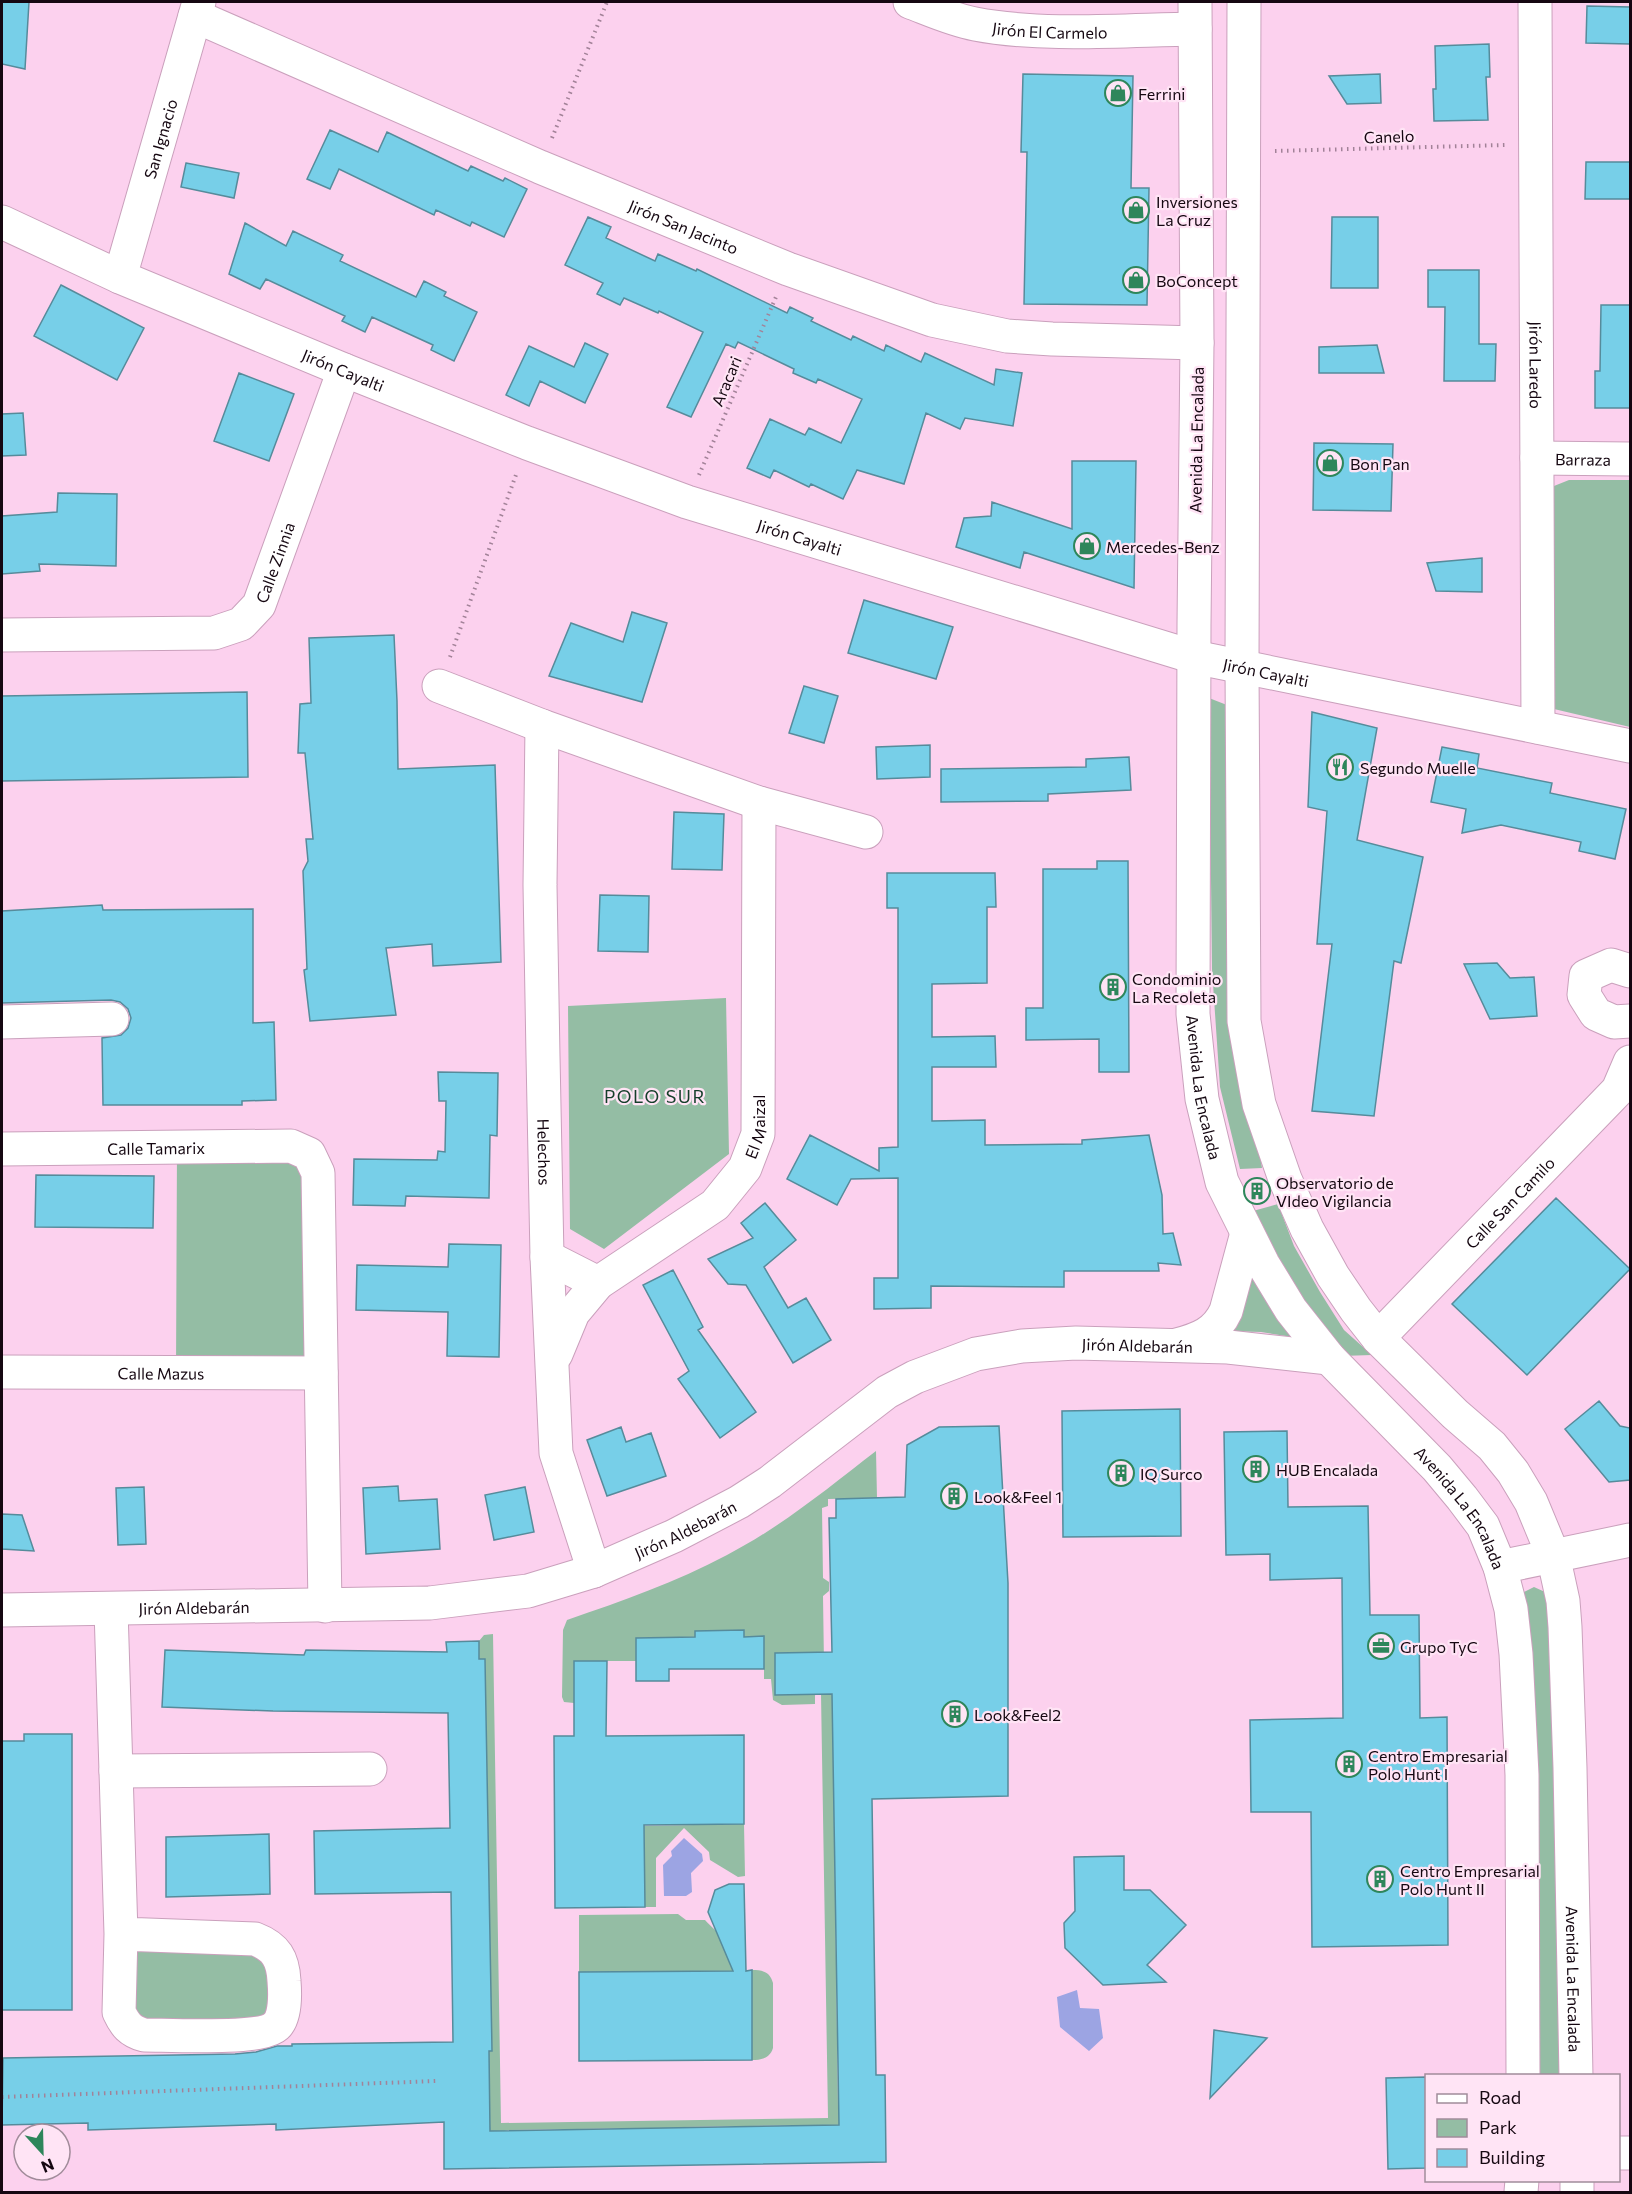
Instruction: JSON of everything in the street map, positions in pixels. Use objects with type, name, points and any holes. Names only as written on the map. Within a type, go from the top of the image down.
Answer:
[{"type":"street","name":"Jirón El Carmelo","points":[[910,2],[973,24],[1048,31],[1195,15]]},
{"type":"street","name":"Avenida La Encalada","points":[[1244,2],[1242,152],[1244,1021],[1259,1104],[1285,1179],[1306,1229],[1333,1276],[1378,1338],[1455,1414],[1492,1446],[1513,1472],[1531,1502],[1553,1555],[1566,1628],[1576,2074]]},
{"type":"street","name":"Jirón Laredo","points":[[1535,2],[1538,727]]},
{"type":"street","name":"Jirón San Jacinto","points":[[197,9],[540,167],[788,269],[932,320],[1007,336],[1197,343]]},
{"type":"street","name":"San Ignacio","points":[[120,277],[197,9]]},
{"type":"street","name":"Avenida La Encalada","points":[[1195,15],[1197,343],[1193,1014],[1202,1099],[1222,1182],[1246,1233],[1291,1310],[1329,1358],[1443,1475],[1483,1526],[1500,1567],[1511,1609],[1516,1654],[1521,1764],[1523,2074]]},
{"type":"street","name":"Jirón Cayalti","points":[[2,222],[120,277],[344,370],[527,443],[687,502],[1194,657],[1630,746]]},
{"type":"street","name":"Calle Zinnia","points":[[2,635],[214,633],[241,624],[259,605],[344,370]]},
{"type":"street","name":"Barraza","points":[[1537,458],[1630,459]]},
{"type":"street","points":[[439,686],[542,726],[759,803],[866,832]]},
{"type":"street","name":"Helechos","points":[[542,726],[540,885],[547,1257],[556,1453],[594,1570]]},
{"type":"street","name":"El Maizal","points":[[553,1361],[573,1312],[598,1283],[715,1205],[745,1168],[758,1134],[759,803]]},
{"type":"street","points":[[1630,970],[1611,964],[1586,976],[1584,995],[1596,1014],[1614,1022],[1630,1021]]},
{"type":"street","points":[[2,1022],[112,1019]]},
{"type":"street","name":"Calle San Camilo","points":[[1378,1338],[1618,1090],[1630,1062]]},
{"type":"street","name":"Calle Tamarix","points":[[2,1149],[291,1146],[309,1154],[318,1173],[321,1373]]},
{"type":"street","points":[[1176,1345],[1203,1336],[1222,1321],[1246,1233]]},
{"type":"street","points":[[547,1257],[598,1283]]},
{"type":"street","name":"Jirón Aldebarán","points":[[2,1610],[430,1603],[528,1591],[594,1570],[674,1536],[739,1502],[770,1482],[887,1392],[946,1364],[976,1354],[1022,1346],[1076,1344],[1228,1347],[1370,1363],[1385,1370],[1420,1406],[1492,1446]]},
{"type":"street","name":"Calle Mazus","points":[[2,1372],[321,1373]]},
{"type":"street","points":[[321,1373],[325,1606]]},
{"type":"street","points":[[1500,1567],[1630,1540]]},
{"type":"street","points":[[111,1609],[121,1934],[119,2012],[123,2022],[131,2031],[144,2035],[252,2034],[270,2030],[280,2021],[284,2004],[283,1970],[278,1955],[269,1945],[255,1939],[121,1934]]},
{"type":"street","points":[[116,1772],[370,1769]]},
{"type":"path","points":[[540,167],[607,2]]},
{"type":"path","name":"Canelo","points":[[1242,152],[1535,144]]},
{"type":"path","name":"Aracari","points":[[687,502],[788,269]]},
{"type":"path","points":[[439,686],[527,443]]},
{"type":"path","points":[[2,2097],[437,2081]]},
{"type":"green space","points":[[1569,480],[1630,480],[1630,727],[1554,709],[1549,488]]},
{"type":"green space","points":[[1209,698],[1232,707],[1255,1123],[1262,1168],[1240,1169],[1220,1087],[1212,969]]},
{"type":"green space","points":[[726,998],[729,1154],[604,1249],[570,1229],[568,1006]]},
{"type":"green space","points":[[177,1147],[309,1154],[321,1373],[176,1372]]},
{"type":"green space","points":[[1278,1204],[1294,1246],[1320,1292],[1344,1330],[1372,1355],[1341,1356],[1293,1291],[1253,1211]]},
{"type":"green space","points":[[1251,1273],[1292,1337],[1261,1332],[1228,1331]]},
{"type":"green space","points":[[876,1451],[877,1498],[828,1499],[828,1506],[822,1508],[823,1578],[829,1582],[829,1591],[823,1596],[824,1665],[808,1683],[807,1652],[775,1653],[775,1695],[815,1694],[815,1704],[782,1705],[773,1700],[771,1679],[764,1679],[764,1637],[744,1637],[744,1630],[695,1637],[636,1638],[636,1661],[574,1661],[574,1703],[564,1702],[562,1697],[563,1630],[567,1620],[668,1582],[727,1555],[785,1520]]},
{"type":"green space","points":[[1534,1587],[1545,1592],[1552,1640],[1562,2074],[1539,2074],[1522,1597],[1524,1592]]},
{"type":"green space","points":[[493,1634],[501,2123],[828,2118],[821,1694],[838,1694],[833,1736],[838,2107],[849,2131],[819,2125],[684,2127],[683,2134],[645,2134],[644,2128],[509,2130],[479,2137],[490,2112],[490,2082],[485,2051],[492,2051],[485,1660],[479,1659],[479,1641],[484,1635]]},
{"type":"green space","points":[[744,1824],[745,1876],[738,1877],[710,1860],[709,1852],[684,1828],[656,1858],[656,1907],[645,1907],[644,1826]]},
{"type":"green space","points":[[678,1914],[686,1920],[705,1920],[727,1937],[745,1939],[746,1971],[579,1972],[579,1915]]},
{"type":"green space","points":[[129,1934],[269,1944],[281,2020],[131,2022]]},
{"type":"green space","points":[[752,1970],[766,1972],[773,1983],[773,2048],[770,2054],[759,2060],[752,2060]]},
{"type":"water","points":[[684,1838],[702,1854],[703,1861],[691,1873],[692,1892],[686,1896],[664,1896],[663,1865],[672,1856],[671,1851]]},
{"type":"water","points":[[1077,1990],[1080,2008],[1099,2009],[1103,2038],[1089,2051],[1060,2027],[1057,1997]]},
{"type":"building","points":[[2,2],[29,2],[25,69],[2,64]]},
{"type":"building","points":[[1587,6],[1630,7],[1630,44],[1586,43]]},
{"type":"building","points":[[1489,44],[1490,77],[1486,77],[1488,120],[1434,121],[1435,46]]},
{"type":"building","points":[[1023,74],[1133,76],[1131,188],[1149,188],[1147,305],[1024,304],[1027,152],[1021,152]]},
{"type":"building","points":[[1380,74],[1381,103],[1347,104],[1329,76]]},
{"type":"building","points":[[330,130],[378,152],[387,132],[468,171],[471,166],[503,181],[505,178],[527,189],[504,237],[472,222],[470,226],[436,210],[434,215],[339,169],[330,189],[307,179]]},
{"type":"building","points":[[1586,162],[1630,162],[1630,199],[1585,199]]},
{"type":"building","points":[[186,163],[239,173],[234,198],[181,187]]},
{"type":"building","points":[[588,217],[611,227],[606,238],[655,261],[658,254],[696,271],[697,269],[787,313],[790,307],[813,318],[811,321],[851,340],[853,336],[884,351],[886,345],[921,362],[925,353],[994,385],[996,369],[1022,373],[1013,426],[965,418],[960,429],[926,413],[904,484],[857,470],[843,499],[811,484],[809,487],[774,470],[770,478],[747,468],[770,419],[805,435],[809,428],[841,443],[862,399],[818,379],[816,383],[793,373],[794,369],[738,342],[735,348],[726,344],[691,417],[667,407],[703,332],[659,311],[658,313],[624,298],[620,305],[597,294],[603,283],[565,265]]},
{"type":"building","points":[[1332,217],[1378,217],[1378,288],[1331,288]]},
{"type":"building","points":[[245,223],[286,246],[293,231],[343,255],[340,261],[416,297],[424,281],[446,292],[444,296],[477,312],[454,361],[431,350],[433,345],[372,317],[365,332],[342,321],[345,316],[266,279],[260,289],[229,274]]},
{"type":"building","points":[[1428,270],[1479,270],[1479,344],[1496,344],[1495,381],[1444,381],[1445,307],[1428,307]]},
{"type":"building","points":[[61,285],[144,328],[117,380],[34,336]]},
{"type":"building","points":[[1601,305],[1630,305],[1630,408],[1595,408],[1595,371],[1600,371]]},
{"type":"building","points":[[585,343],[608,354],[585,403],[540,381],[529,406],[506,395],[529,346],[574,367]]},
{"type":"building","points":[[1377,345],[1384,373],[1319,373],[1319,347]]},
{"type":"building","points":[[239,373],[294,394],[269,461],[214,441]]},
{"type":"building","points":[[23,413],[26,455],[2,456],[2,414]]},
{"type":"building","points":[[1314,443],[1393,444],[1391,511],[1313,510]]},
{"type":"building","points":[[1072,461],[1136,461],[1134,588],[1024,552],[1020,568],[956,547],[964,518],[991,516],[992,502],[1072,529]]},
{"type":"building","points":[[58,493],[117,494],[116,566],[39,564],[40,571],[2,574],[2,516],[57,512]]},
{"type":"building","points":[[1482,558],[1482,592],[1436,591],[1427,563]]},
{"type":"building","points":[[864,600],[953,627],[936,679],[848,653]]},
{"type":"building","points":[[632,612],[667,623],[642,702],[549,676],[571,623],[623,642]]},
{"type":"building","points":[[394,635],[398,769],[495,765],[501,962],[433,966],[432,944],[386,948],[396,1015],[310,1021],[304,970],[307,969],[303,871],[308,861],[306,839],[313,839],[305,753],[298,753],[300,704],[311,703],[309,638]]},
{"type":"building","points":[[804,686],[838,696],[824,743],[789,733]]},
{"type":"building","points":[[247,692],[248,777],[2,781],[2,696]]},
{"type":"building","points":[[1312,712],[1377,728],[1357,840],[1423,857],[1401,963],[1394,961],[1374,1116],[1312,1111],[1332,944],[1317,944],[1327,811],[1308,807]]},
{"type":"building","points":[[930,745],[930,777],[877,779],[876,747]]},
{"type":"building","points":[[1442,747],[1479,754],[1477,768],[1552,783],[1550,793],[1626,809],[1615,859],[1579,851],[1581,842],[1501,825],[1462,833],[1466,809],[1431,802]]},
{"type":"building","points":[[1129,757],[1131,790],[1048,794],[1048,801],[941,802],[941,769],[1086,767],[1086,759]]},
{"type":"building","points":[[674,812],[724,814],[722,870],[672,869]]},
{"type":"building","name":"Condominio La Recoleta","points":[[1097,861],[1128,861],[1129,1072],[1099,1072],[1099,1039],[1026,1040],[1026,1008],[1043,1008],[1043,869],[1097,869]]},
{"type":"building","points":[[887,873],[995,873],[996,907],[987,907],[987,983],[932,984],[932,1037],[995,1036],[996,1067],[932,1067],[932,1121],[985,1120],[985,1145],[1082,1144],[1082,1140],[1149,1135],[1162,1195],[1163,1234],[1173,1233],[1181,1265],[1158,1263],[1159,1271],[1064,1271],[1064,1287],[931,1286],[931,1308],[874,1309],[874,1278],[898,1278],[898,1178],[851,1179],[837,1205],[787,1179],[810,1135],[879,1171],[879,1148],[898,1147],[898,908],[887,908]]},
{"type":"building","points":[[600,895],[649,896],[648,952],[598,951]]},
{"type":"building","points":[[102,905],[103,910],[253,909],[253,1023],[274,1022],[276,1100],[242,1101],[242,1105],[103,1105],[102,1038],[121,1035],[128,1028],[131,1018],[128,1009],[120,1002],[111,1000],[2,1003],[2,911]]},
{"type":"building","points":[[1497,963],[1510,978],[1534,977],[1537,1016],[1490,1019],[1464,964]]},
{"type":"building","points":[[438,1072],[498,1073],[497,1136],[490,1135],[489,1198],[406,1196],[405,1206],[353,1205],[354,1159],[437,1160],[438,1151],[445,1152],[446,1101],[439,1101]]},
{"type":"building","points":[[36,1175],[154,1176],[153,1228],[35,1227]]},
{"type":"building","name":"Observatorio de VIdeo Vigilancia","points":[[1261,1179],[1267,1185],[1269,1196],[1259,1203],[1253,1202],[1246,1188],[1248,1182]]},
{"type":"building","points":[[1556,1198],[1630,1269],[1527,1375],[1452,1304]]},
{"type":"building","points":[[765,1203],[796,1240],[764,1267],[788,1308],[806,1298],[831,1340],[793,1363],[746,1285],[728,1284],[708,1259],[753,1238],[741,1223]]},
{"type":"building","points":[[449,1244],[501,1245],[499,1357],[447,1356],[448,1312],[356,1310],[357,1265],[448,1267]]},
{"type":"building","points":[[673,1270],[703,1327],[698,1330],[756,1412],[720,1438],[678,1379],[689,1371],[643,1285]]},
{"type":"building","points":[[1599,1401],[1620,1426],[1630,1428],[1630,1480],[1609,1482],[1565,1429]]},
{"type":"building","name":"IQ Surco","points":[[1180,1409],[1181,1536],[1063,1537],[1062,1411]]},
{"type":"building","points":[[999,1426],[1008,1583],[1008,1796],[872,1799],[876,2075],[885,2075],[886,2162],[444,2169],[444,2122],[276,2130],[276,2124],[88,2130],[88,2123],[72,2122],[12,2122],[12,2125],[2,2125],[3,2058],[235,2054],[256,2052],[277,2046],[292,2046],[292,2044],[453,2042],[451,1892],[315,1894],[314,1831],[450,1828],[448,1713],[162,1707],[165,1650],[304,1655],[306,1650],[447,1652],[446,1642],[479,1641],[479,1659],[485,1659],[492,2051],[489,2051],[490,2131],[839,2125],[832,1694],[775,1695],[775,1653],[832,1652],[829,1518],[836,1518],[836,1499],[905,1497],[907,1445],[939,1427]]},
{"type":"building","points":[[621,1427],[626,1442],[651,1433],[666,1476],[607,1496],[587,1440]]},
{"type":"building","points":[[1287,1431],[1288,1507],[1368,1506],[1370,1615],[1419,1615],[1420,1718],[1447,1717],[1448,1945],[1312,1947],[1311,1812],[1251,1812],[1250,1720],[1343,1718],[1342,1578],[1270,1580],[1270,1554],[1226,1555],[1224,1432]]},
{"type":"building","points":[[398,1486],[399,1501],[437,1499],[440,1549],[366,1554],[363,1488]]},
{"type":"building","points":[[144,1487],[146,1544],[118,1545],[116,1488]]},
{"type":"building","points":[[525,1487],[534,1532],[494,1540],[485,1495]]},
{"type":"building","points":[[2,1514],[22,1515],[34,1551],[2,1549]]},
{"type":"building","points":[[744,1630],[744,1637],[764,1636],[764,1669],[669,1669],[669,1681],[636,1681],[636,1638],[695,1637],[695,1631]]},
{"type":"building","points":[[574,1661],[607,1661],[606,1736],[744,1735],[744,1824],[644,1825],[645,1907],[555,1908],[554,1736],[574,1736]]},
{"type":"building","points":[[24,1734],[72,1734],[72,2010],[2,2010],[2,1741],[24,1741]]},
{"type":"building","points":[[269,1834],[270,1894],[166,1897],[166,1837]]},
{"type":"building","points":[[1124,1856],[1124,1890],[1150,1890],[1186,1925],[1147,1965],[1166,1982],[1103,1985],[1065,1948],[1064,1923],[1075,1911],[1074,1857]]},
{"type":"building","points":[[729,1884],[744,1884],[746,1971],[752,1970],[752,2060],[579,2061],[579,1972],[733,1971],[708,1912],[715,1890]]},
{"type":"building","points":[[1214,2030],[1267,2038],[1210,2098]]},
{"type":"building","points":[[1425,2077],[1425,2168],[1388,2169],[1386,2078]]},
{"type":"place","name":"Ferrini","points":[[1118,93]]},
{"type":"place","name":"Inversiones La Cruz","points":[[1136,210]]},
{"type":"place","name":"BoConcept","points":[[1136,280]]},
{"type":"place","name":"Bon Pan","points":[[1330,463]]},
{"type":"place","name":"Mercedes-Benz","points":[[1087,546]]},
{"type":"place","name":"Segundo Muelle","points":[[1340,767]]},
{"type":"place","name":"Condominio La Recoleta","points":[[1113,987]]},
{"type":"place","name":"Observatorio de VIdeo Vigilancia","points":[[1257,1191]]},
{"type":"place","name":"HUB Encalada","points":[[1256,1469]]},
{"type":"place","name":"IQ Surco","points":[[1121,1473]]},
{"type":"place","name":"Look&Feel 1","points":[[954,1496]]},
{"type":"place","name":"Grupo TyC","points":[[1381,1646]]},
{"type":"place","name":"Look&Feel2","points":[[955,1714]]},
{"type":"place","name":"Centro Empresarial Polo Hunt I","points":[[1349,1764]]},
{"type":"place","name":"Centro Empresarial Polo Hunt II","points":[[1380,1879]]},
{"type":"district","name":"POLO SUR","points":[[655,1096]]}]
